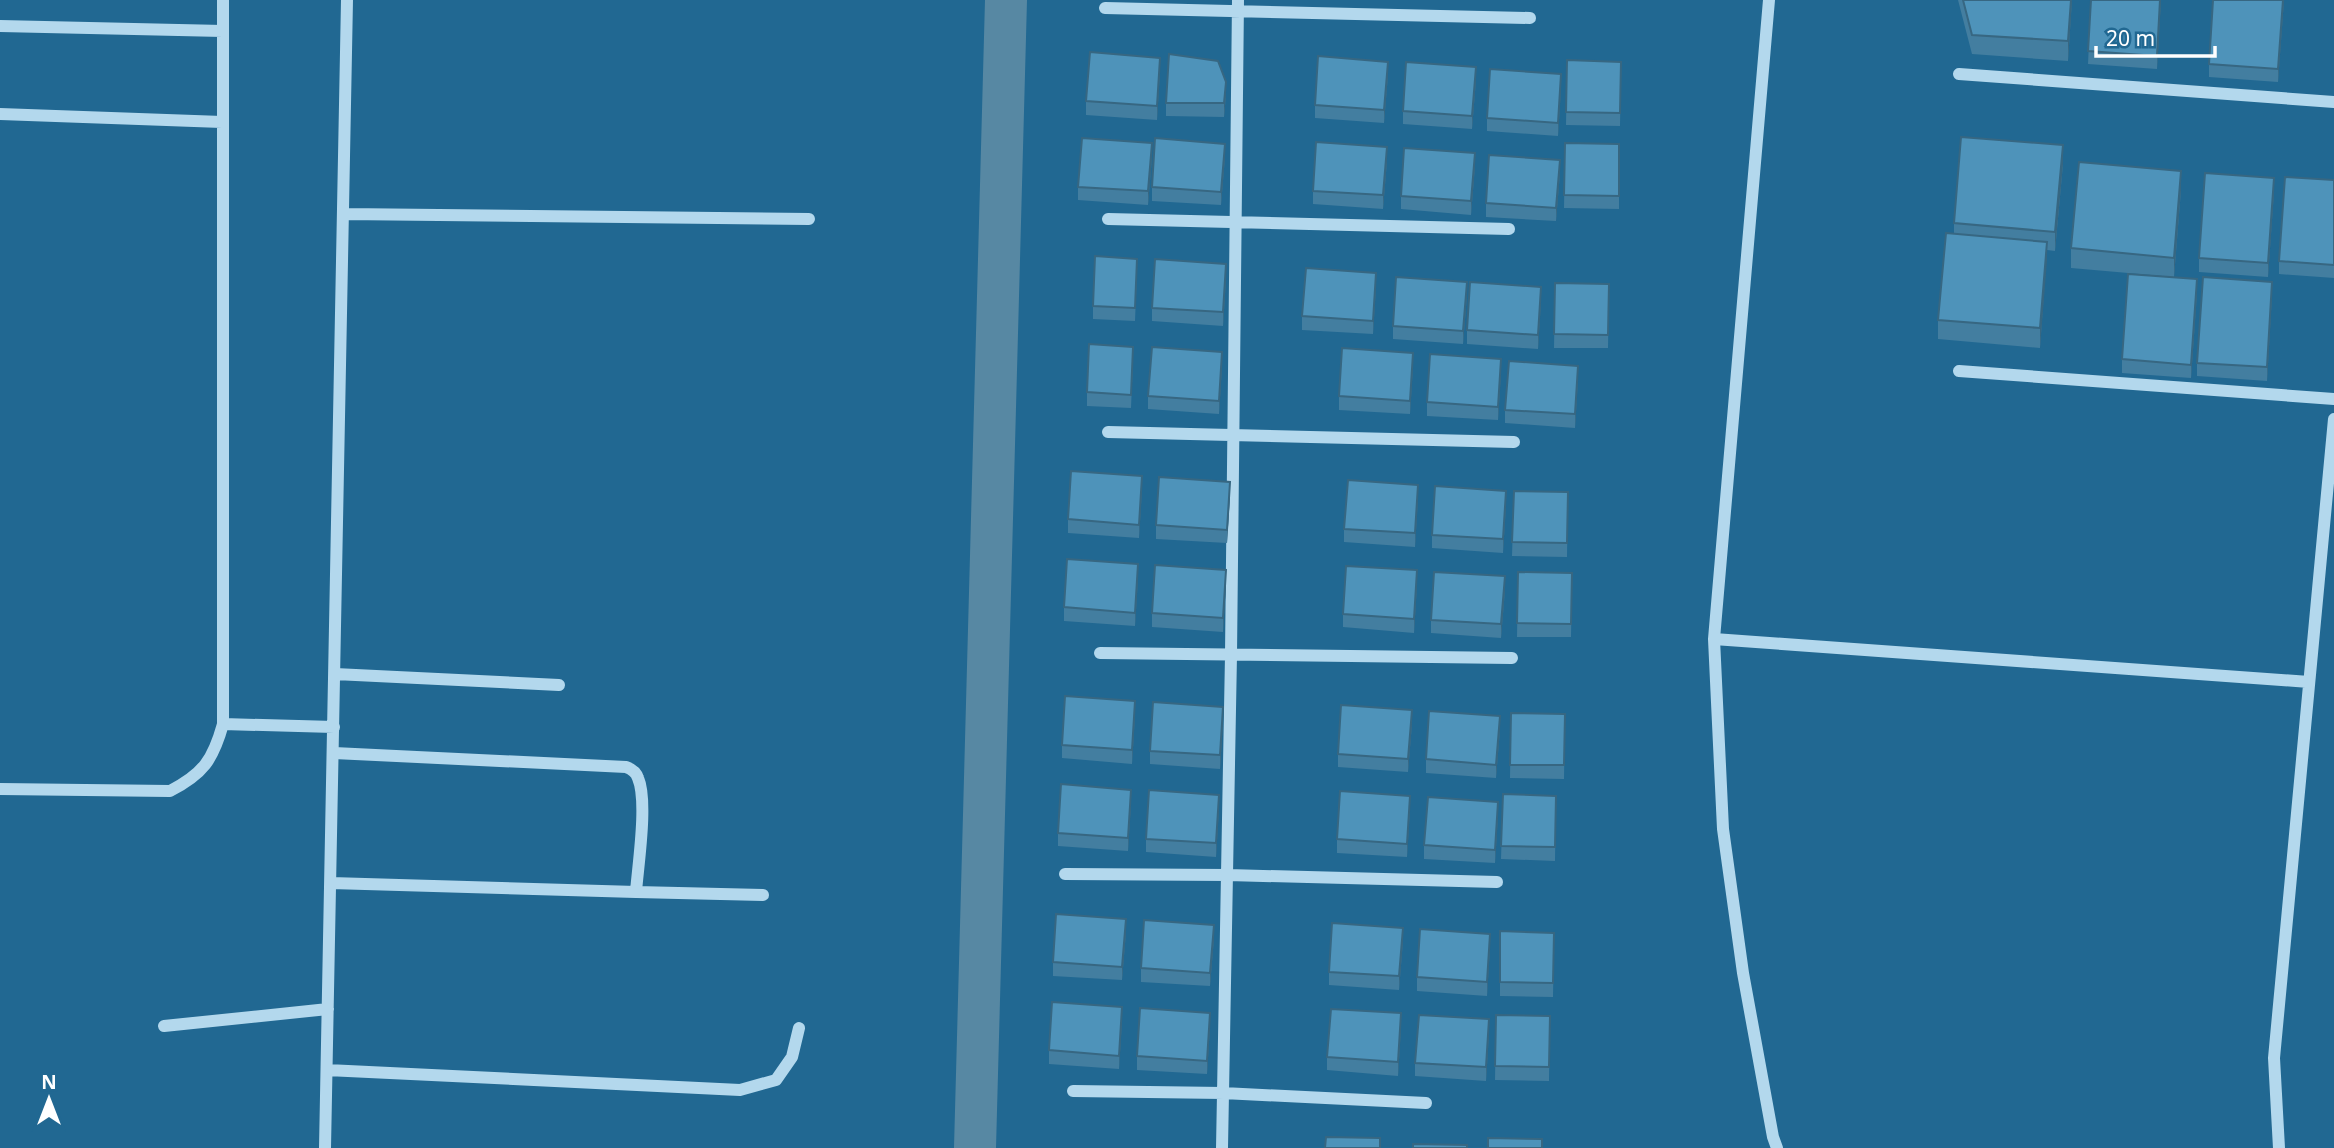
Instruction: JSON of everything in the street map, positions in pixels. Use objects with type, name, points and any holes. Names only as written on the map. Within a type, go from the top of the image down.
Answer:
[{"type":"street","points":[[0,789],[170,791],[189,781],[216,750],[223,724],[223,0]]},
{"type":"street","points":[[325,1148],[347,0]]},
{"type":"street","points":[[1769,0],[1714,639],[1723,829],[1743,973],[1777,1148]]},
{"type":"street","points":[[1105,8],[1238,6],[1530,18]]},
{"type":"street","points":[[1222,1148],[1228,875],[1238,6]]},
{"type":"street","points":[[0,26],[223,31]]},
{"type":"street","points":[[1959,74],[2334,102]]},
{"type":"street","points":[[0,114],[222,122]]},
{"type":"street","points":[[344,214],[809,219]]},
{"type":"street","points":[[1108,219],[1509,229]]},
{"type":"street","points":[[1959,371],[2334,399]]},
{"type":"street","points":[[2279,1148],[2274,1058],[2334,419]]},
{"type":"street","points":[[1108,432],[1514,442]]},
{"type":"street","points":[[1714,639],[2309,682]]},
{"type":"street","points":[[1100,653],[1512,658]]},
{"type":"street","points":[[335,674],[559,685]]},
{"type":"street","points":[[223,724],[334,727]]},
{"type":"street","points":[[334,753],[632,769],[638,776],[642,797],[636,892]]},
{"type":"street","points":[[1065,874],[1497,882]]},
{"type":"street","points":[[331,883],[763,895]]},
{"type":"street","points":[[164,1026],[328,1009]]},
{"type":"street","points":[[327,1070],[740,1090],[776,1080],[792,1057],[799,1028]]},
{"type":"street","points":[[1073,1091],[1223,1093],[1426,1103]]},
{"type":"building","points":[[1963,0],[2071,0],[2068,41],[1972,35]]},
{"type":"building","points":[[2091,0],[2160,0],[2157,56],[2088,51]]},
{"type":"building","points":[[2213,0],[2283,0],[2278,69],[2209,64]]},
{"type":"building","points":[[1090,52],[1160,58],[1157,106],[1086,101]]},
{"type":"building","points":[[1169,54],[1218,61],[1226,82],[1224,103],[1166,103]]},
{"type":"building","points":[[1318,56],[1388,62],[1384,110],[1315,105]]},
{"type":"building","points":[[1567,60],[1621,62],[1620,113],[1566,112]]},
{"type":"building","points":[[1406,62],[1476,67],[1472,116],[1403,111]]},
{"type":"building","points":[[1490,69],[1561,74],[1558,123],[1487,118]]},
{"type":"building","points":[[1961,137],[2063,145],[2055,232],[1954,223]]},
{"type":"building","points":[[1082,138],[1152,143],[1148,191],[1078,187]]},
{"type":"building","points":[[1155,138],[1225,144],[1221,192],[1152,187]]},
{"type":"building","points":[[1316,142],[1387,147],[1383,195],[1313,191]]},
{"type":"building","points":[[1565,143],[1619,144],[1619,196],[1564,195]]},
{"type":"building","points":[[1404,148],[1475,153],[1471,201],[1401,196]]},
{"type":"building","points":[[1489,155],[1560,160],[1556,208],[1486,203]]},
{"type":"building","points":[[2079,162],[2181,171],[2174,258],[2071,248]]},
{"type":"building","points":[[2205,173],[2274,178],[2268,263],[2199,258]]},
{"type":"building","points":[[2285,177],[2334,180],[2334,265],[2279,261]]},
{"type":"building","points":[[1946,233],[2047,242],[2040,328],[1938,320]]},
{"type":"building","points":[[1095,256],[1137,259],[1135,308],[1093,306]]},
{"type":"building","points":[[1155,259],[1226,264],[1223,312],[1152,308]]},
{"type":"building","points":[[1306,268],[1376,273],[1373,321],[1302,316]]},
{"type":"building","points":[[2128,274],[2197,279],[2191,365],[2122,359]]},
{"type":"building","points":[[1396,277],[1467,282],[1463,331],[1393,326]]},
{"type":"building","points":[[2203,277],[2272,282],[2267,367],[2197,363]]},
{"type":"building","points":[[1470,282],[1541,287],[1538,335],[1467,330]]},
{"type":"building","points":[[1555,283],[1609,284],[1608,335],[1554,334]]},
{"type":"building","points":[[1089,344],[1133,347],[1131,395],[1087,392]]},
{"type":"building","points":[[1152,347],[1222,352],[1219,401],[1148,396]]},
{"type":"building","points":[[1342,348],[1413,353],[1410,401],[1339,396]]},
{"type":"building","points":[[1430,354],[1501,359],[1498,407],[1427,402]]},
{"type":"building","points":[[1509,361],[1578,366],[1575,414],[1505,410]]},
{"type":"building","points":[[1071,471],[1142,476],[1139,525],[1068,519]]},
{"type":"building","points":[[1159,477],[1230,482],[1227,530],[1156,525]]},
{"type":"building","points":[[1348,480],[1418,485],[1415,533],[1344,529]]},
{"type":"building","points":[[1435,486],[1506,491],[1503,539],[1432,535]]},
{"type":"building","points":[[1514,491],[1568,492],[1567,543],[1512,542]]},
{"type":"building","points":[[1067,559],[1138,564],[1135,613],[1064,607]]},
{"type":"building","points":[[1155,565],[1226,570],[1223,618],[1152,613]]},
{"type":"building","points":[[1346,566],[1417,570],[1414,619],[1343,614]]},
{"type":"building","points":[[1434,572],[1505,576],[1501,624],[1431,620]]},
{"type":"building","points":[[1518,572],[1572,573],[1571,624],[1517,623]]},
{"type":"building","points":[[1065,696],[1135,701],[1132,750],[1062,745]]},
{"type":"building","points":[[1153,702],[1223,707],[1220,755],[1150,751]]},
{"type":"building","points":[[1341,705],[1412,710],[1408,759],[1338,754]]},
{"type":"building","points":[[1429,711],[1500,716],[1496,765],[1426,759]]},
{"type":"building","points":[[1511,713],[1565,714],[1564,765],[1510,765]]},
{"type":"building","points":[[1061,784],[1131,790],[1128,838],[1058,833]]},
{"type":"building","points":[[1149,790],[1219,795],[1216,843],[1146,839]]},
{"type":"building","points":[[1340,791],[1410,796],[1407,844],[1337,839]]},
{"type":"building","points":[[1503,794],[1556,796],[1555,847],[1501,846]]},
{"type":"building","points":[[1428,797],[1498,802],[1495,850],[1424,845]]},
{"type":"building","points":[[1056,914],[1126,919],[1122,967],[1053,962]]},
{"type":"building","points":[[1144,920],[1214,925],[1210,973],[1141,968]]},
{"type":"building","points":[[1332,923],[1403,928],[1399,976],[1329,972]]},
{"type":"building","points":[[1420,929],[1490,934],[1487,982],[1417,977]]},
{"type":"building","points":[[1500,931],[1554,933],[1553,983],[1500,982]]},
{"type":"building","points":[[1052,1002],[1122,1007],[1119,1056],[1049,1050]]},
{"type":"building","points":[[1140,1008],[1210,1013],[1207,1061],[1137,1056]]},
{"type":"building","points":[[1331,1009],[1401,1013],[1398,1062],[1327,1057]]},
{"type":"building","points":[[1419,1015],[1489,1019],[1486,1067],[1415,1063]]},
{"type":"building","points":[[1496,1015],[1550,1016],[1549,1067],[1495,1066]]},
{"type":"building","points":[[1326,1137],[1380,1138],[1380,1148],[1325,1148]]},
{"type":"building","points":[[1488,1138],[1542,1139],[1542,1148],[1488,1148]]},
{"type":"building","points":[[1413,1144],[1467,1145],[1467,1148],[1413,1148]]},
{"type":"waterway","points":[[975,1148],[1006,0]]}]
